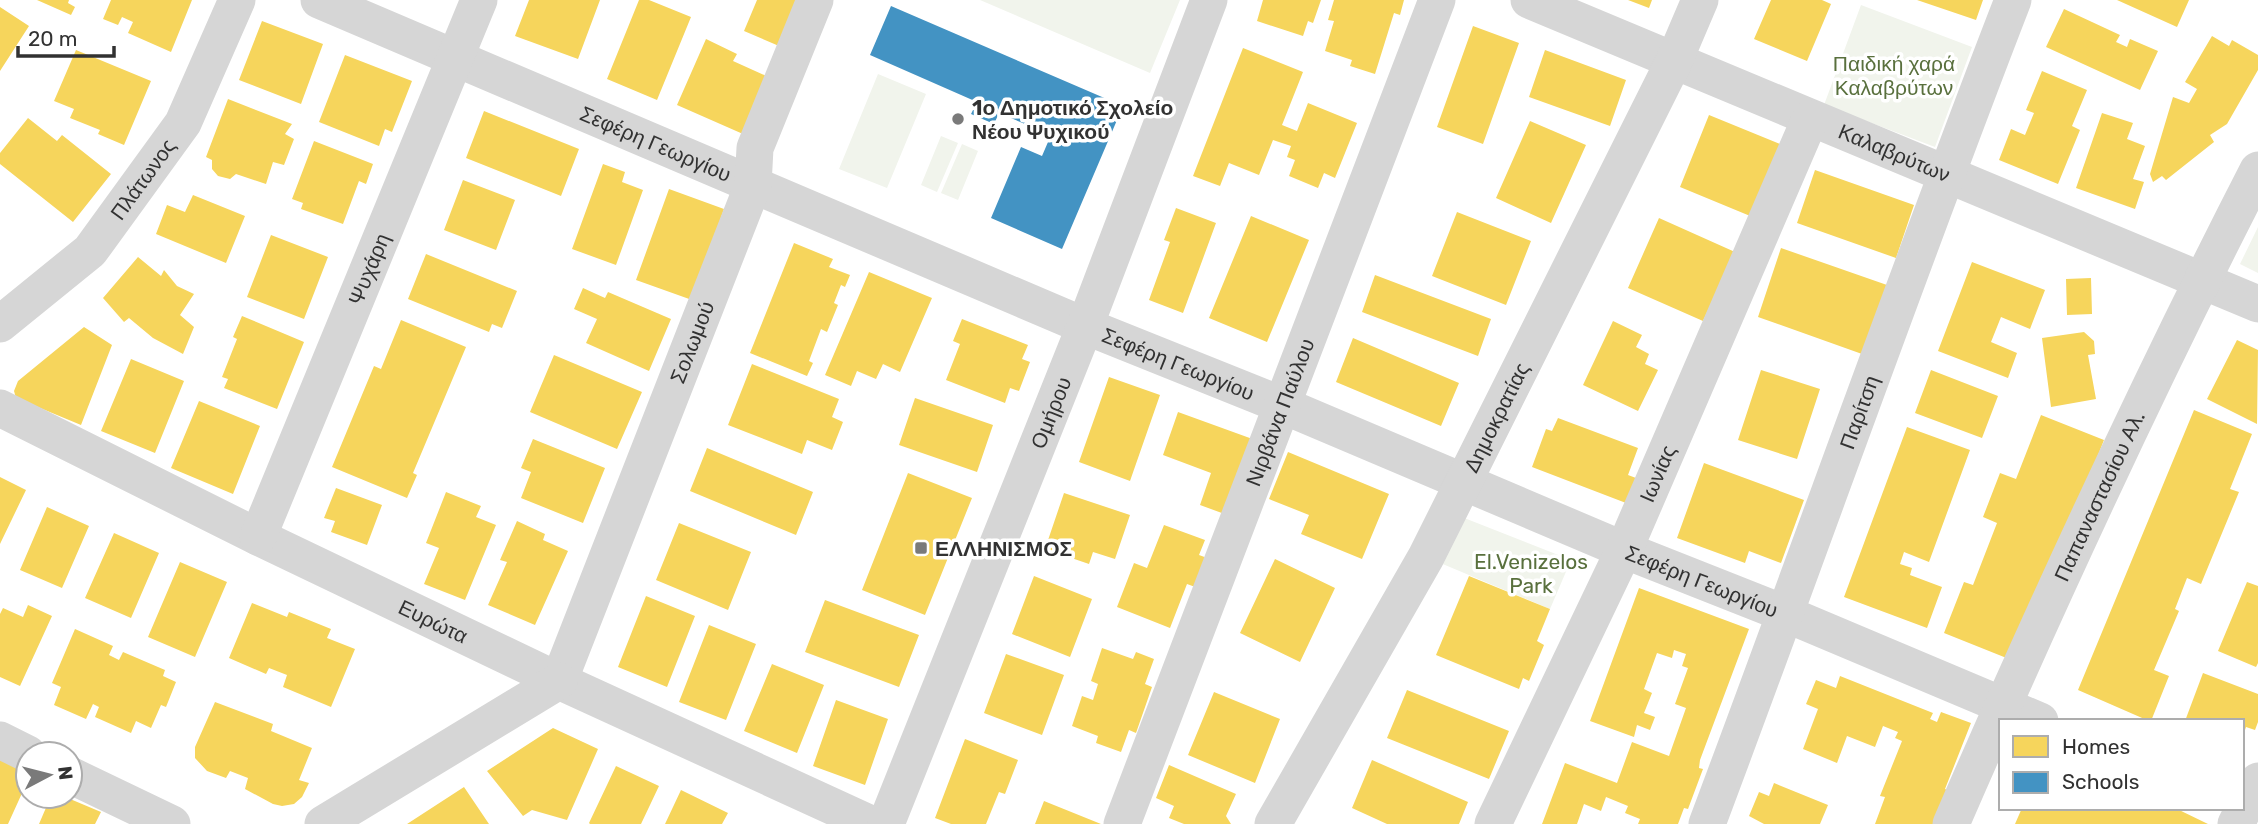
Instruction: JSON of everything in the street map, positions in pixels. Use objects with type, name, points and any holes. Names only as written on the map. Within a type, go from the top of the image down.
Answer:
[{"type":"street","name":"Πλάτωνος","points":[[0,324],[89,251],[113,219],[183,123],[237,0]]},
{"type":"street","name":"Σεφέρη Γεωργίου","points":[[319,0],[1085,326],[1282,405],[1624,550],[1786,614],[2035,719]]},
{"type":"street","name":"Ψυχάρη","points":[[258,537],[480,0]]},
{"type":"street","name":"Σολωμού","points":[[559,681],[753,185],[755,148],[815,0]]},
{"type":"street","name":"Ομήρου","points":[[886,824],[1085,326],[1209,0]]},
{"type":"street","name":"Νιρβάνα Παύλου","points":[[1122,824],[1437,0]]},
{"type":"street","name":"Καλαβρύτων","points":[[1530,0],[2258,304]]},
{"type":"street","name":"Δημοκρατίας","points":[[1273,824],[1426,557],[1465,482],[1674,61],[1700,0]]},
{"type":"street","name":"Παρίτση","points":[[1707,824],[1945,173],[2013,0]]},
{"type":"street","name":"Ιωνίας","points":[[1493,824],[1624,550],[1810,119]]},
{"type":"street","name":"Παπαναστασίου Αλ.","points":[[1951,824],[2002,706],[2201,280],[2258,170]]},
{"type":"street","name":"Ευρώτα","points":[[0,408],[258,537],[559,681],[871,824]]},
{"type":"street","points":[[323,824],[559,681]]},
{"type":"street","points":[[84,782],[172,824]]},
{"type":"green space","points":[[980,0],[1180,0],[1150,73]]},
{"type":"green space","name":"Παιδική χαρά Καλαβρύτων","points":[[1861,5],[1972,47],[1935,147],[1824,105]]},
{"type":"green space","points":[[878,74],[926,94],[887,188],[839,169]]},
{"type":"green space","points":[[941,136],[958,143],[937,192],[921,185]]},
{"type":"green space","points":[[962,144],[978,151],[958,200],[941,193]]},
{"type":"green space","points":[[2258,227],[2258,273],[2240,264]]},
{"type":"green space","name":"El.Venizelos Park","points":[[1449,512],[1571,560],[1550,609],[1426,557]]},
{"type":"building: Homes","points":[[37,0],[69,0],[68,3],[75,7],[71,15]]},
{"type":"building: Homes","points":[[111,0],[192,0],[171,52],[128,33],[133,22],[122,17],[118,25],[103,19]]},
{"type":"building: Homes","points":[[529,0],[600,0],[578,59],[515,36]]},
{"type":"building: Homes","points":[[639,0],[649,0],[691,17],[657,100],[607,79]]},
{"type":"building: Homes","points":[[757,0],[798,0],[779,46],[744,31]]},
{"type":"building: Homes","points":[[1263,0],[1321,0],[1313,23],[1308,21],[1303,36],[1257,21]]},
{"type":"building: Homes","points":[[1334,0],[1404,0],[1400,15],[1394,13],[1375,74],[1350,66],[1352,60],[1325,51],[1334,21],[1328,20]]},
{"type":"building: Homes","points":[[1628,0],[1652,0],[1649,8]]},
{"type":"building: Homes","points":[[1771,0],[1822,0],[1831,4],[1807,61],[1754,39]]},
{"type":"building: Homes","points":[[1917,0],[1983,0],[1976,20]]},
{"type":"building: Homes","points":[[2117,0],[2189,0],[2177,27]]},
{"type":"building: Homes","points":[[0,7],[29,26],[0,71]]},
{"type":"building: Homes","points":[[2064,9],[2120,35],[2116,42],[2127,47],[2130,39],[2158,51],[2140,90],[2046,47]]},
{"type":"building: Homes","points":[[262,21],[323,44],[301,104],[239,80]]},
{"type":"building: Homes","points":[[1473,26],[1519,43],[1483,144],[1437,127]]},
{"type":"building: Homes","points":[[2212,36],[2229,46],[2232,40],[2258,55],[2258,70],[2227,124],[2210,135],[2214,142],[2166,180],[2162,176],[2153,182],[2150,174],[2173,97],[2189,103],[2197,89],[2185,82]]},
{"type":"building: Homes","points":[[706,39],[737,54],[733,61],[773,79],[743,134],[677,105]]},
{"type":"building: Homes","points":[[1243,48],[1303,72],[1282,125],[1297,131],[1308,103],[1357,123],[1335,178],[1324,173],[1318,188],[1289,176],[1295,160],[1287,157],[1291,146],[1273,140],[1259,175],[1229,163],[1220,186],[1193,176]]},
{"type":"building: Homes","points":[[76,50],[151,81],[124,145],[98,134],[100,130],[70,118],[74,109],[54,101]]},
{"type":"building: Homes","points":[[1545,50],[1626,80],[1610,126],[1529,97]]},
{"type":"building: Homes","points":[[345,55],[412,81],[392,132],[385,129],[379,146],[319,122]]},
{"type":"building: Homes","points":[[2042,71],[2087,90],[2072,126],[2080,130],[2058,184],[1999,160],[2011,129],[2025,135],[2034,113],[2026,110]]},
{"type":"building: Homes","points":[[228,99],[292,124],[285,134],[294,139],[284,165],[273,162],[266,184],[236,174],[230,179],[218,176],[212,169],[212,160],[206,157]]},
{"type":"building: Homes","points":[[484,111],[579,149],[561,196],[466,158]]},
{"type":"building: Homes","points":[[2102,113],[2133,123],[2127,139],[2145,146],[2133,179],[2144,182],[2135,209],[2076,188]]},
{"type":"building: Homes","points":[[1709,115],[1785,146],[1755,218],[1680,187]]},
{"type":"building: Homes","points":[[28,118],[57,141],[62,135],[111,174],[73,222],[0,164],[0,153]]},
{"type":"building: Homes","points":[[1530,121],[1586,145],[1551,223],[1496,198]]},
{"type":"building: Homes","points":[[314,141],[373,164],[366,184],[359,181],[343,224],[301,209],[303,203],[292,199]]},
{"type":"building: Homes","points":[[603,164],[625,172],[622,182],[643,190],[616,265],[572,249]]},
{"type":"building: Homes","points":[[1815,170],[1914,205],[1896,258],[1797,223]]},
{"type":"building: Homes","points":[[463,180],[515,200],[496,250],[444,230]]},
{"type":"building: Homes","points":[[669,189],[724,209],[692,300],[636,280]]},
{"type":"building: Homes","points":[[193,195],[245,216],[226,263],[156,234],[167,205],[185,212]]},
{"type":"building: Homes","points":[[1176,208],[1216,223],[1183,313],[1149,300],[1170,242],[1164,240]]},
{"type":"building: Homes","points":[[1457,212],[1531,241],[1506,305],[1432,276]]},
{"type":"building: Homes","points":[[1251,216],[1309,240],[1267,342],[1209,318]]},
{"type":"building: Homes","points":[[1659,218],[1735,252],[1703,321],[1628,288]]},
{"type":"building: Homes","points":[[271,235],[328,257],[304,319],[247,297]]},
{"type":"building: Homes","points":[[794,243],[833,259],[829,267],[850,275],[845,287],[841,285],[834,303],[838,305],[827,332],[821,329],[809,361],[813,363],[807,376],[750,353]]},
{"type":"building: Homes","points":[[1781,248],[1887,285],[1862,354],[1758,317]]},
{"type":"building: Homes","points":[[426,254],[517,291],[502,328],[492,324],[489,332],[408,299]]},
{"type":"building: Homes","points":[[138,257],[161,276],[164,270],[177,286],[194,294],[180,315],[194,327],[183,354],[153,338],[129,318],[124,322],[103,298]]},
{"type":"building: Homes","points":[[1972,262],[2045,290],[2030,329],[2001,317],[1991,342],[2017,353],[2008,378],[1938,351]]},
{"type":"building: Homes","points":[[869,272],[932,298],[900,372],[883,364],[876,379],[857,371],[851,386],[825,375]]},
{"type":"building: Homes","points":[[1375,275],[1491,319],[1478,356],[1362,312]]},
{"type":"building: Homes","points":[[2091,278],[2092,314],[2067,315],[2066,279]]},
{"type":"building: Homes","points":[[583,288],[605,298],[608,292],[671,319],[649,371],[586,343],[597,319],[574,309]]},
{"type":"building: Homes","points":[[242,316],[304,342],[277,409],[224,388],[228,379],[222,377],[237,339],[233,337]]},
{"type":"building: Homes","points":[[962,319],[1028,345],[1022,359],[1030,362],[1019,391],[1010,388],[1005,403],[946,380],[960,344],[953,341]]},
{"type":"building: Homes","points":[[401,320],[466,347],[413,473],[417,475],[407,498],[332,467],[374,366],[381,369]]},
{"type":"building: Homes","points":[[1613,321],[1642,335],[1636,347],[1649,354],[1645,364],[1658,370],[1638,411],[1583,385]]},
{"type":"building: Homes","points":[[84,327],[112,345],[81,425],[16,398],[14,391],[18,381]]},
{"type":"building: Homes","points":[[2084,332],[2094,341],[2095,354],[2088,355],[2096,399],[2051,407],[2042,338]]},
{"type":"building: Homes","points":[[1353,338],[1459,383],[1441,426],[1336,382]]},
{"type":"building: Homes","points":[[2237,340],[2258,350],[2257,424],[2207,399]]},
{"type":"building: Homes","points":[[554,355],[642,392],[617,449],[530,412]]},
{"type":"building: Homes","points":[[131,359],[184,381],[155,453],[101,431]]},
{"type":"building: Homes","points":[[752,364],[839,399],[832,417],[843,422],[832,450],[807,440],[802,454],[728,425]]},
{"type":"building: Homes","points":[[1761,370],[1820,389],[1797,459],[1738,440]]},
{"type":"building: Homes","points":[[1931,370],[1998,396],[1982,438],[1915,413]]},
{"type":"building: Homes","points":[[1109,377],[1160,395],[1130,481],[1079,462]]},
{"type":"building: Homes","points":[[915,398],[993,425],[977,472],[899,445]]},
{"type":"building: Homes","points":[[199,401],[260,426],[233,494],[171,468]]},
{"type":"building: Homes","points":[[2194,410],[2252,434],[2230,489],[2239,492],[2201,584],[2187,578],[2175,609],[2179,611],[2154,670],[2169,676],[2152,719],[2144,719],[2078,690]]},
{"type":"building: Homes","points":[[1178,412],[1258,441],[1230,516],[1200,505],[1211,473],[1163,455]]},
{"type":"building: Homes","points":[[2041,415],[2104,440],[2037,610],[2009,659],[1944,633],[1964,582],[1973,585],[1997,523],[1983,517],[2000,473],[2016,479]]},
{"type":"building: Homes","points":[[1558,418],[1638,448],[1628,475],[1636,478],[1626,503],[1532,467],[1546,429],[1552,431]]},
{"type":"building: Homes","points":[[1907,427],[1970,450],[1929,562],[1904,552],[1900,564],[1912,568],[1910,575],[1942,587],[1927,628],[1844,597]]},
{"type":"building: Homes","points":[[533,439],[605,468],[583,523],[521,498],[531,472],[521,468]]},
{"type":"building: Homes","points":[[707,448],[813,492],[796,535],[690,491]]},
{"type":"building: Homes","points":[[1288,452],[1389,494],[1362,559],[1301,534],[1309,515],[1269,499]]},
{"type":"building: Homes","points":[[1704,463],[1804,500],[1781,563],[1749,551],[1745,563],[1677,538]]},
{"type":"building: Homes","points":[[908,473],[972,498],[925,615],[862,590]]},
{"type":"building: Homes","points":[[0,477],[26,490],[0,544]]},
{"type":"building: Homes","points":[[336,488],[382,505],[367,545],[331,532],[335,521],[324,518]]},
{"type":"building: Homes","points":[[446,492],[481,506],[476,517],[496,525],[465,600],[424,584],[439,548],[426,543]]},
{"type":"building: Homes","points":[[1064,493],[1130,515],[1115,559],[1093,552],[1089,564],[1045,549]]},
{"type":"building: Homes","points":[[47,507],[89,526],[62,588],[20,570]]},
{"type":"building: Homes","points":[[517,521],[545,534],[543,540],[568,551],[535,625],[488,605],[507,562],[500,560]]},
{"type":"building: Homes","points":[[679,523],[751,552],[728,610],[656,580]]},
{"type":"building: Homes","points":[[1164,525],[1205,540],[1199,555],[1210,559],[1198,588],[1187,584],[1170,628],[1117,607],[1134,563],[1147,568]]},
{"type":"building: Homes","points":[[114,533],[159,553],[131,618],[85,598]]},
{"type":"building: Homes","points":[[1275,559],[1335,588],[1300,662],[1240,633]]},
{"type":"building: Homes","points":[[180,562],[227,582],[195,657],[148,637]]},
{"type":"building: Homes","points":[[1034,576],[1092,599],[1070,657],[1012,634]]},
{"type":"building: Homes","points":[[1469,576],[1550,609],[1537,641],[1544,645],[1529,681],[1523,678],[1519,689],[1436,655]]},
{"type":"building: Homes","points":[[2247,582],[2258,586],[2256,667],[2218,651]]},
{"type":"building: Homes","points":[[1639,588],[1749,629],[1700,760],[1699,768],[1703,769],[1688,809],[1684,808],[1678,824],[1638,824],[1640,819],[1625,813],[1628,806],[1606,797],[1601,811],[1584,804],[1577,824],[1542,824],[1565,763],[1617,783],[1632,742],[1669,756],[1686,708],[1675,704],[1688,668],[1682,666],[1686,654],[1674,650],[1672,658],[1657,653],[1644,689],[1652,693],[1644,713],[1655,717],[1650,730],[1637,725],[1634,737],[1590,721]]},
{"type":"building: Homes","points":[[646,596],[695,616],[667,687],[618,667]]},
{"type":"building: Homes","points":[[825,600],[919,635],[899,687],[805,652]]},
{"type":"building: Homes","points":[[252,603],[287,617],[289,612],[331,629],[327,638],[355,649],[331,707],[283,687],[287,675],[269,668],[266,674],[229,658]]},
{"type":"building: Homes","points":[[28,605],[52,616],[20,686],[0,677],[0,614],[3,608],[23,617]]},
{"type":"building: Homes","points":[[709,625],[756,644],[726,720],[679,702]]},
{"type":"building: Homes","points":[[75,629],[113,646],[109,655],[119,660],[123,652],[165,670],[163,676],[176,682],[166,707],[161,705],[151,728],[136,721],[131,733],[95,717],[99,707],[93,704],[86,719],[54,705],[61,687],[52,683]]},
{"type":"building: Homes","points":[[1102,648],[1133,659],[1136,652],[1154,659],[1145,684],[1152,687],[1136,733],[1129,730],[1121,752],[1096,743],[1098,736],[1072,726],[1082,696],[1093,700],[1098,684],[1091,681]]},
{"type":"building: Homes","points":[[1006,654],[1064,675],[1042,735],[984,713]]},
{"type":"building: Homes","points":[[772,664],[824,685],[797,753],[744,731]]},
{"type":"building: Homes","points":[[2203,673],[2258,694],[2258,722],[2255,730],[2246,727],[2244,733],[2244,719],[2186,719]]},
{"type":"building: Homes","points":[[1840,676],[1933,713],[1930,719],[1937,722],[1941,712],[1971,723],[1945,789],[1953,792],[1941,824],[1875,824],[1885,797],[1880,796],[1902,741],[1895,738],[1898,732],[1883,726],[1875,747],[1847,736],[1837,763],[1803,749],[1818,709],[1806,704],[1816,680],[1836,688]]},
{"type":"building: Homes","points":[[1407,690],[1509,731],[1489,779],[1387,738]]},
{"type":"building: Homes","points":[[1214,692],[1280,719],[1255,783],[1188,755]]},
{"type":"building: Homes","points":[[836,700],[888,719],[865,785],[813,766]]},
{"type":"building: Homes","points":[[215,702],[273,724],[271,731],[312,748],[299,780],[309,783],[302,797],[294,804],[273,804],[245,789],[248,778],[230,771],[226,778],[207,771],[195,758],[195,747]]},
{"type":"building: Homes","points":[[553,728],[598,749],[567,820],[532,810],[523,816],[487,771]]},
{"type":"building: Homes","points":[[965,739],[1018,760],[1005,794],[999,792],[986,824],[951,824],[935,818]]},
{"type":"building: Homes","points":[[0,759],[14,766],[14,810],[8,824],[0,824]]},
{"type":"building: Homes","points":[[1372,760],[1468,802],[1459,824],[1387,824],[1352,808]]},
{"type":"building: Homes","points":[[1169,765],[1236,794],[1226,816],[1231,824],[1184,824],[1169,818],[1174,806],[1156,798]]},
{"type":"building: Homes","points":[[616,766],[659,786],[641,824],[590,824],[589,823]]},
{"type":"building: Homes","points":[[1774,783],[1828,805],[1820,824],[1764,824],[1749,816],[1759,792],[1769,796]]},
{"type":"building: Homes","points":[[464,787],[489,824],[407,824]]},
{"type":"building: Homes","points":[[681,790],[728,813],[722,824],[665,824]]},
{"type":"building: Homes","points":[[1044,801],[1101,824],[1035,824]]},
{"type":"building: Homes","points":[[84,805],[101,812],[95,824],[39,824],[45,810],[84,810]]},
{"type":"building: Homes","points":[[2021,810],[2179,810],[2208,824],[2015,824]]},
{"type":"building: Schools","points":[[891,6],[1123,106],[1062,249],[991,218],[1021,147],[1042,156],[1051,135],[999,113],[994,124],[971,114],[977,102],[870,55]]},
{"type":"place","name":"1ο Δημοτικό Σχολείο Νέου Ψυχικού","points":[[958,119]]},
{"type":"place","name":"ΕΛΛΗΝΙΣΜΟΣ","points":[[921,548]]}]
